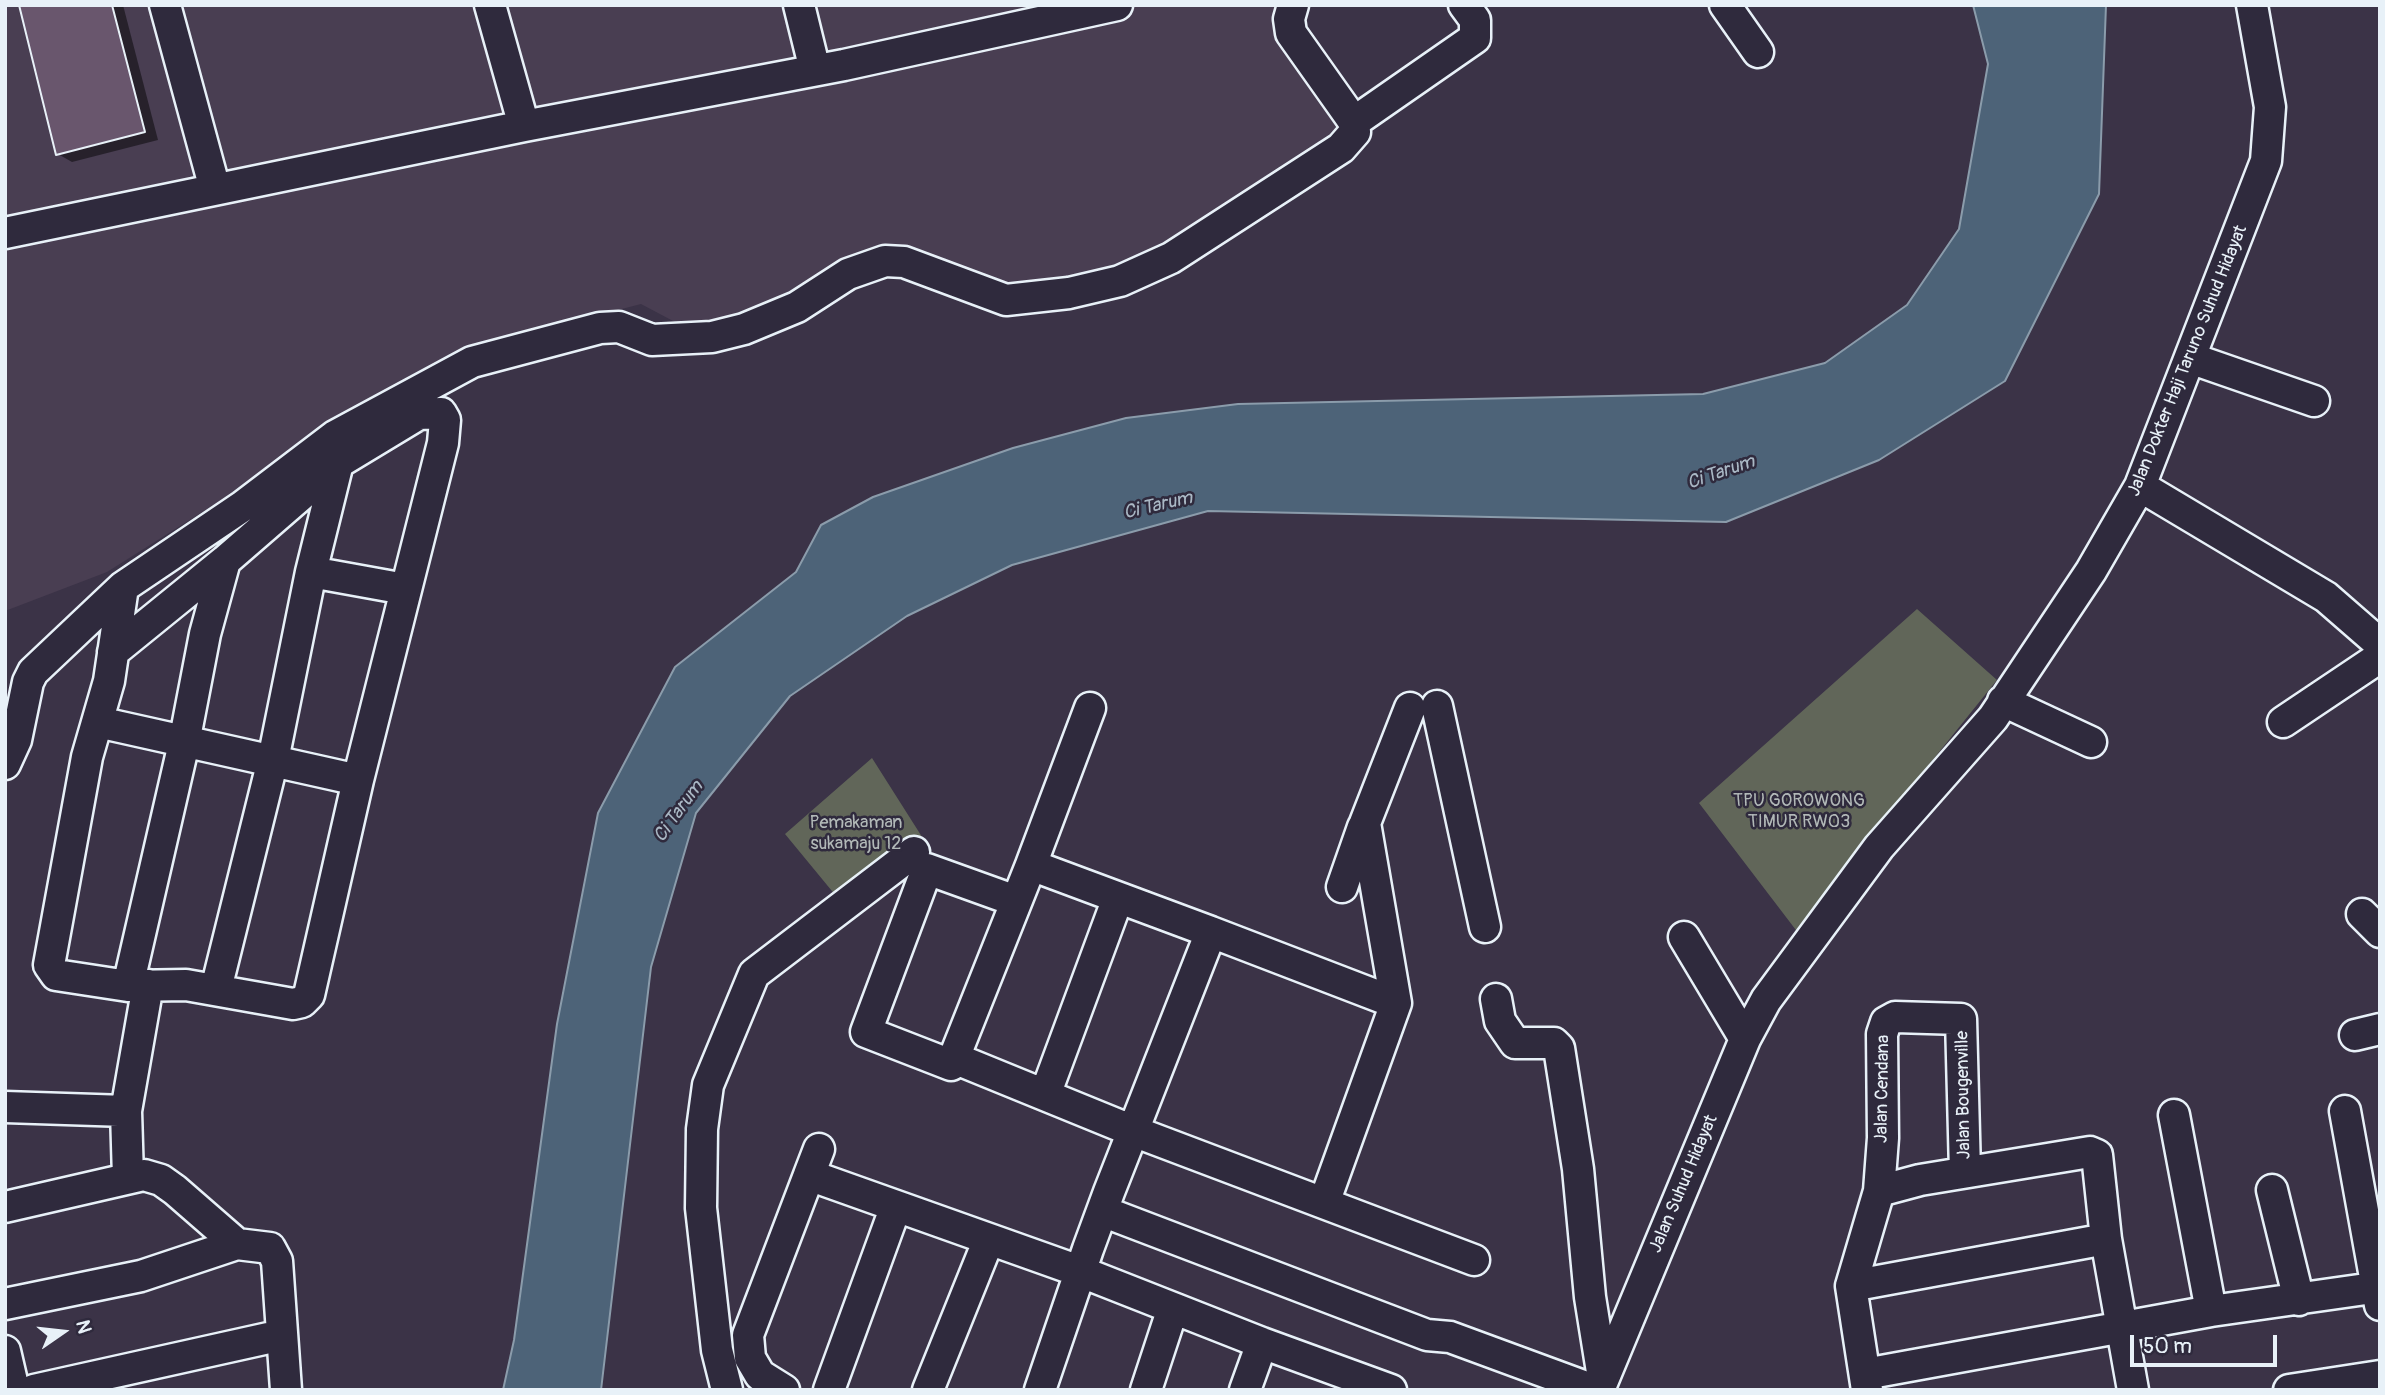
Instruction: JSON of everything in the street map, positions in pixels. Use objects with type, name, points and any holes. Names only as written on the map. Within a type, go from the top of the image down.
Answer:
[{"type":"street","points":[[165,5],[215,189]]},
{"type":"street","points":[[490,5],[524,125]]},
{"type":"street","points":[[799,5],[816,71]]},
{"type":"street","points":[[5,233],[524,125],[816,71],[1117,5]]},
{"type":"street","points":[[5,765],[16,740],[27,682],[33,672],[123,587],[243,506],[335,436],[472,362],[600,328],[619,327],[652,340],[712,337],[744,329],[797,307],[848,274],[885,261],[904,262],[1006,300],[1069,293],[1120,281],[1171,258],[1340,148],[1355,132],[1354,121],[1291,33],[1289,19],[1293,5]]},
{"type":"street","points":[[1354,121],[1475,38],[1475,20],[1464,5]]},
{"type":"street","points":[[1725,5],[1758,52]]},
{"type":"street","name":"Jalan Dokter Haji Taruno Suhud Hidayat","points":[[1777,983],[1879,847],[1993,718],[2091,571],[2140,486],[2266,161],[2270,107],[2252,5]]},
{"type":"street","points":[[2190,358],[2314,401]]},
{"type":"street","points":[[113,652],[225,561],[338,463],[419,414],[441,413],[446,420],[443,443],[358,780],[309,995],[302,1002],[293,1004],[216,989],[138,986],[56,975],[49,965],[87,757],[109,681],[113,652],[123,587]]},
{"type":"street","points":[[216,989],[273,760],[311,572],[338,463]]},
{"type":"street","points":[[2140,486],[2326,597],[2375,631]]},
{"type":"street","points":[[128,1178],[126,1111],[138,986],[205,634],[225,561]]},
{"type":"street","points":[[311,572],[405,589]]},
{"type":"street","points":[[2283,722],[2380,657]]},
{"type":"street","points":[[2003,701],[2091,742]]},
{"type":"street","points":[[1378,902],[1333,884],[1365,823],[1392,758],[1423,707],[1446,744],[1485,927]]},
{"type":"street","points":[[1016,901],[926,869],[866,1032],[951,1065],[1031,865],[1090,708]]},
{"type":"street","points":[[98,722],[358,780]]},
{"type":"street","points":[[1392,758],[1446,744]]},
{"type":"street","points":[[1324,1203],[1396,1003],[1365,823]]},
{"type":"street","points":[[727,1390],[713,1324],[701,1208],[702,1129],[708,1085],[754,974],[914,852]]},
{"type":"street","points":[[1031,865],[1396,1003]]},
{"type":"street","points":[[1045,1095],[1118,898]]},
{"type":"street","points":[[1040,1390],[1079,1271],[1211,932]]},
{"type":"street","points":[[1684,937],[1745,1039]]},
{"type":"street","name":"Jalan Suhud Hidayat","points":[[1599,1386],[1745,1039],[1777,983]]},
{"type":"street","points":[[1105,1202],[1434,1320],[1450,1337],[1599,1386],[1578,1168],[1559,1048],[1554,1043],[1515,1043],[1500,1021],[1496,999]]},
{"type":"street","name":"Jalan Cendana","points":[[1879,1191],[1883,1138],[1882,1034],[1886,1022],[1895,1017],[1961,1019]]},
{"type":"street","name":"Jalan Bougenville","points":[[1961,1019],[1965,1172]]},
{"type":"street","points":[[954,1058],[1133,1131],[1474,1260]]},
{"type":"street","points":[[5,1107],[126,1111]]},
{"type":"street","points":[[2133,1390],[2123,1327],[2106,1239],[2094,1152],[1965,1172],[1879,1191],[1851,1286],[1866,1382],[2123,1327],[2211,1311],[2379,1293],[2345,1111]]},
{"type":"street","points":[[2174,1115],[2211,1311]]},
{"type":"street","points":[[784,1390],[760,1375],[750,1358],[748,1335],[814,1162],[896,1206],[1079,1271],[1262,1343],[1356,1384],[1391,1390]]},
{"type":"street","points":[[5,1207],[144,1175],[161,1180],[237,1244]]},
{"type":"street","points":[[2272,1190],[2299,1300]]},
{"type":"street","points":[[829,1390],[896,1206]]},
{"type":"street","points":[[928,1390],[989,1239]]},
{"type":"street","points":[[1851,1286],[2106,1239]]},
{"type":"street","points":[[5,1304],[141,1276],[237,1244],[270,1248],[277,1261],[286,1390]]},
{"type":"street","points":[[1146,1390],[1173,1308]]},
{"type":"street","points":[[34,1390],[282,1335]]},
{"type":"street","points":[[1245,1390],[1262,1343]]},
{"type":"street","points":[[5,1351],[14,1390]]},
{"type":"street","points":[[2289,1390],[2380,1376]]},
{"type":"shaded area","points":[[5,5],[1295,5],[1281,17],[1361,135],[1180,261],[1037,291],[985,283],[902,244],[771,313],[692,331],[641,304],[458,351],[107,572],[5,611]]},
{"type":"green space","name":"TPU GOROWONG TIMUR RW03","points":[[1917,609],[1997,680],[1878,828],[1802,938],[1699,803]]},
{"type":"green space","name":"Pemakaman sukamaju 12","points":[[872,758],[924,840],[841,902],[785,834]]},
{"type":"water","name":"Ci Tarum","points":[[1973,5],[2106,5],[2099,194],[2005,381],[1879,460],[1726,522],[1208,511],[1012,565],[907,616],[790,696],[696,813],[651,967],[601,1390],[503,1390],[514,1340],[557,1024],[598,813],[675,667],[796,572],[821,525],[873,497],[1013,448],[1126,418],[1238,404],[1703,394],[1825,363],[1907,305],[1959,229],[1988,64]]},
{"type":"building","points":[[19,5],[112,5],[145,132],[56,155]]}]
